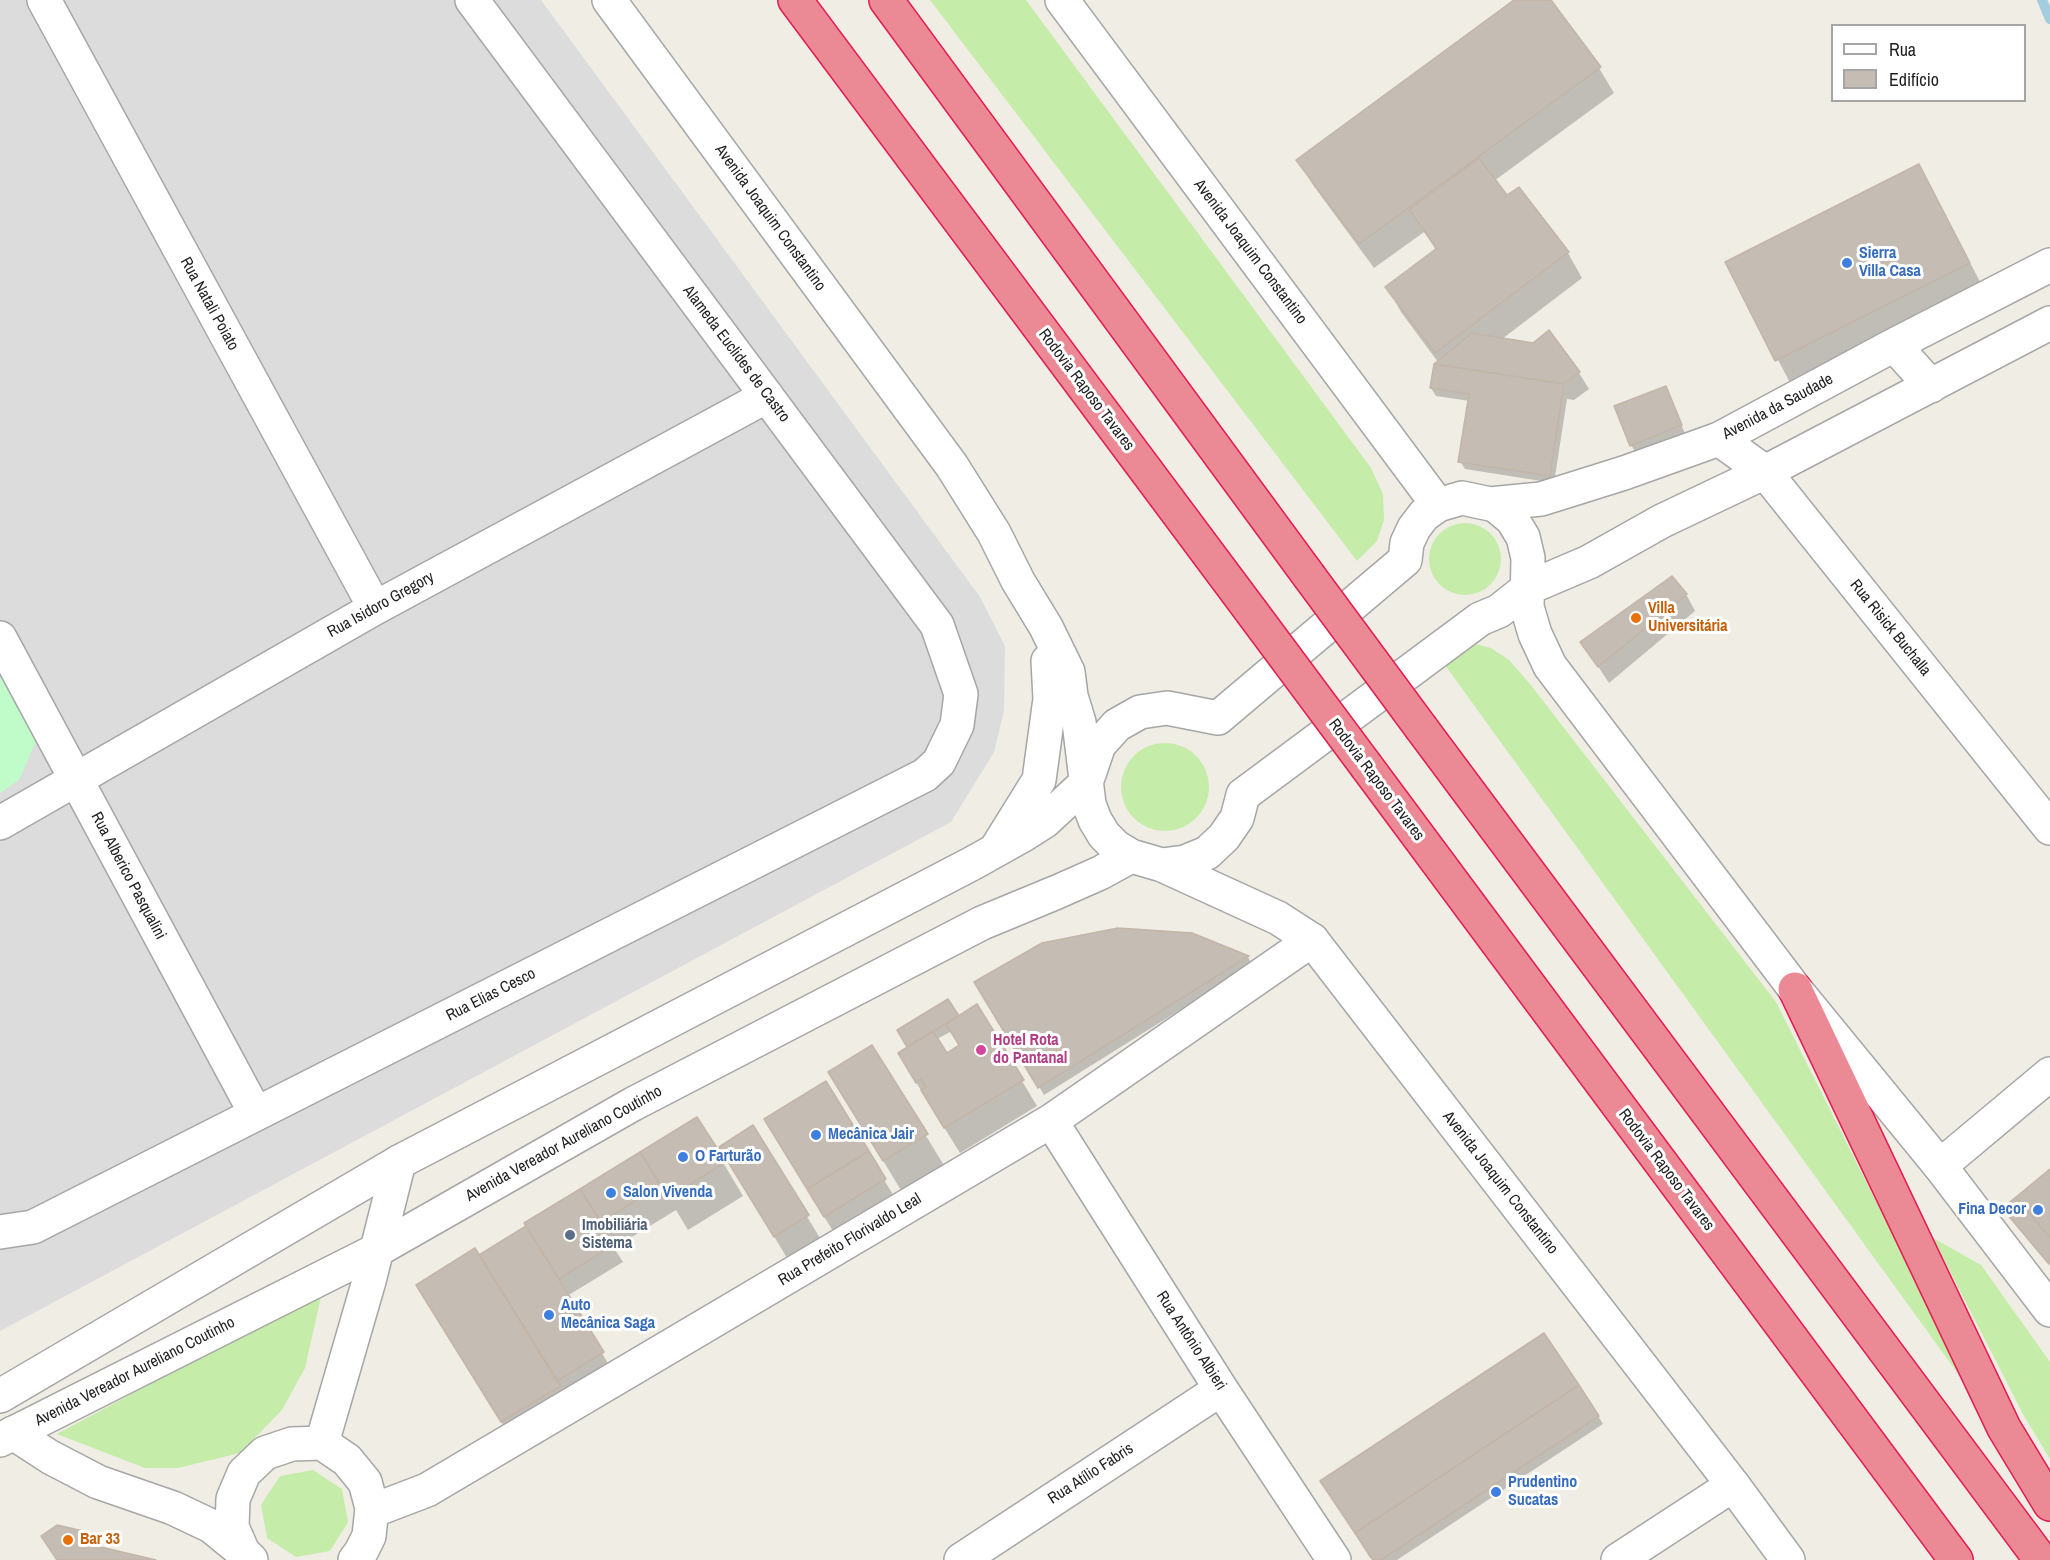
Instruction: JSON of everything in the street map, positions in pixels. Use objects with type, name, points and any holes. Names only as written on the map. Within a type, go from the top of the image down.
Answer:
[{"type":"highway","name":"Rodovia Raposo Tavares","points":[[795,0],[1956,1560]]},
{"type":"highway","points":[[886,0],[1422,729],[2042,1560]]},
{"type":"highway","points":[[1795,989],[2004,1428],[2050,1504]]},
{"type":"street","name":"Rua Natali Poiato","points":[[44,0],[375,608]]},
{"type":"street","name":"Alameda Euclides de Castro","points":[[472,0],[937,625],[961,694],[957,725]]},
{"type":"street","name":"Avenida Joaquim Constantino","points":[[609,0],[952,466],[994,533],[1068,672],[1071,696],[1079,722],[1089,804],[1104,835],[1116,847],[1278,918],[1312,940],[1733,1485],[1788,1560]]},
{"type":"street","name":"Avenida Joaquim Constantino","points":[[1062,0],[1438,505]]},
{"type":"street","name":"Avenida da Saudade","points":[[1490,504],[1541,499],[1719,440],[1894,345],[2050,265]]},
{"type":"street","points":[[1528,588],[1589,562],[1662,521],[1766,472],[2050,323]]},
{"type":"street","points":[[1894,345],[1931,386]]},
{"type":"street","name":"Rua Isidoro Gregory","points":[[0,823],[375,608],[767,396]]},
{"type":"street","name":"Rua Risick Buchalla","points":[[1719,440],[1766,472],[2050,828]]},
{"type":"street","points":[[0,1396],[399,1162],[995,852],[1045,821],[1086,783],[1099,745],[1117,725],[1140,712],[1167,708],[1218,718],[1405,560],[1407,543],[1424,514],[1438,505],[1462,498],[1495,505],[1512,519],[1523,537],[1528,558],[1527,607],[1535,634],[1550,666],[1795,989],[1940,1166],[2050,1310]]},
{"type":"street","name":"Avenida Vereador Aureliano Coutinho","points":[[6,1436],[377,1250],[633,1104],[982,922],[1100,873],[1147,861],[1185,862],[1207,853],[1224,837],[1237,818],[1243,795],[1480,619],[1499,611],[1528,588]]},
{"type":"street","points":[[995,852],[1039,780],[1050,699],[1046,627]]},
{"type":"street","name":"Rua Alberico Pasqualini","points":[[0,638],[256,1114]]},
{"type":"street","name":"Rua Elias Cesco","points":[[0,1232],[33,1227],[926,775],[939,762],[957,725]]},
{"type":"street","name":"Rua Prefeito Florivaldo Leal","points":[[372,1512],[427,1490],[1051,1121],[1312,940]]},
{"type":"street","points":[[1940,1166],[2050,1074]]},
{"type":"street","name":"Rua Antônio Albieri","points":[[1051,1121],[1221,1389],[1334,1560]]},
{"type":"street","points":[[322,1443],[377,1250],[399,1162]]},
{"type":"street","name":"Rua Atílio Fabris","points":[[961,1560],[1221,1389]]},
{"type":"street","points":[[6,1436],[98,1482],[173,1508],[211,1526],[247,1556]]},
{"type":"street","points":[[247,1556],[232,1527],[233,1499],[244,1473],[265,1454],[291,1444],[322,1443],[348,1460],[364,1482],[372,1512],[369,1536],[362,1552],[355,1560]]},
{"type":"street","points":[[1618,1560],[1733,1485]]},
{"type":"shaded area","points":[[0,0],[541,0],[980,597],[1005,646],[1004,711],[994,752],[951,822],[0,1331]]},
{"type":"green space","points":[[930,0],[1026,0],[1371,468],[1383,494],[1384,520],[1377,541],[1357,561]]},
{"type":"green space","points":[[1465,523],[1479,526],[1491,533],[1498,545],[1501,559],[1498,573],[1491,585],[1479,592],[1465,595],[1451,592],[1439,585],[1432,573],[1429,559],[1432,545],[1439,533],[1451,526]]},
{"type":"green space","points":[[1467,642],[1491,648],[1509,660],[1530,684],[1776,1002],[1972,1393],[1442,661]]},
{"type":"green space","points":[[0,662],[40,732],[19,780],[0,793]]},
{"type":"green space","points":[[1165,743],[1190,750],[1202,762],[1209,787],[1202,812],[1190,824],[1165,831],[1140,824],[1128,812],[1121,787],[1128,762],[1140,750]]},
{"type":"green space","points":[[1933,1238],[1981,1265],[2050,1362],[2050,1459],[2024,1416]]},
{"type":"green space","points":[[322,1292],[305,1368],[282,1410],[240,1453],[178,1468],[145,1468],[57,1434]]},
{"type":"green space","points":[[313,1470],[342,1489],[348,1522],[330,1551],[296,1557],[267,1538],[261,1505],[280,1476]]},
{"type":"building","points":[[1514,0],[1551,0],[1601,67],[1359,244],[1296,160]]},
{"type":"building","points":[[1479,158],[1507,195],[1519,187],[1569,252],[1435,353],[1385,287],[1437,248],[1409,210]]},
{"type":"building","name":"Sierra Villa Casa","points":[[1919,164],[1970,263],[1775,361],[1725,262]]},
{"type":"building","points":[[1549,330],[1580,372],[1564,384],[1434,364],[1472,333],[1533,343]]},
{"type":"building","points":[[1434,364],[1564,384],[1550,476],[1458,462],[1469,394],[1430,388]]},
{"type":"building","points":[[1666,386],[1682,425],[1630,446],[1614,406]]},
{"type":"building","name":"Villa Universitária","points":[[1672,576],[1687,594],[1598,667],[1580,642]]},
{"type":"building","points":[[1118,928],[1192,933],[1249,956],[1038,1088],[974,982],[1042,943]]},
{"type":"building","points":[[948,999],[959,1016],[907,1047],[897,1030]]},
{"type":"building","points":[[977,1004],[1024,1080],[944,1128],[921,1090],[926,1087],[921,1079],[916,1083],[898,1053],[933,1031],[947,1053],[959,1045],[946,1024]]},
{"type":"building","points":[[872,1045],[928,1134],[883,1161],[828,1072]]},
{"type":"building","name":"Mecânica Jair","points":[[826,1081],[869,1151],[807,1189],[764,1119]]},
{"type":"building","name":"O Farturão","points":[[697,1117],[726,1162],[668,1198],[640,1152]]},
{"type":"building","points":[[753,1125],[809,1215],[774,1237],[719,1147]]},
{"type":"building","points":[[869,1151],[886,1179],[824,1217],[807,1189]]},
{"type":"building","points":[[640,1152],[661,1185],[601,1222],[580,1189]]},
{"type":"building","name":"Fina Decor","points":[[2050,1169],[2050,1238],[2016,1197]]},
{"type":"building","name":"Imobiliária Sistema","points":[[580,1189],[614,1245],[559,1279],[524,1223]]},
{"type":"building","points":[[2016,1197],[2050,1238],[2050,1261],[2048,1263],[2002,1208]]},
{"type":"building","name":"Auto Mecânica Saga","points":[[526,1226],[604,1352],[557,1381],[479,1255]]},
{"type":"building","points":[[475,1248],[561,1386],[501,1422],[416,1285]]},
{"type":"building","points":[[1544,1333],[1579,1385],[1355,1533],[1320,1481]]},
{"type":"building","points":[[1579,1385],[1599,1416],[1381,1560],[1373,1560],[1355,1533]]},
{"type":"building","name":"Bar 33","points":[[57,1525],[92,1533],[92,1545],[156,1560],[57,1560],[41,1536]]},
{"type":"waterway","points":[[2042,0],[2050,19]]},
{"type":"place","name":"Sierra Villa Casa","points":[[1847,263]]},
{"type":"place","name":"Villa Universitária","points":[[1636,618]]},
{"type":"place","name":"Hotel Rota do Pantanal","points":[[981,1050]]},
{"type":"place","name":"Mecânica Jair","points":[[816,1135]]},
{"type":"place","name":"O Farturão","points":[[683,1157]]},
{"type":"place","name":"Salon Vivenda","points":[[611,1193]]},
{"type":"place","name":"Fina Decor","points":[[2038,1210]]},
{"type":"place","name":"Imobiliária Sistema","points":[[570,1235]]},
{"type":"place","name":"Auto Mecânica Saga","points":[[549,1315]]},
{"type":"place","name":"Prudentino Sucatas","points":[[1496,1492]]},
{"type":"place","name":"Bar 33","points":[[68,1540]]}]
